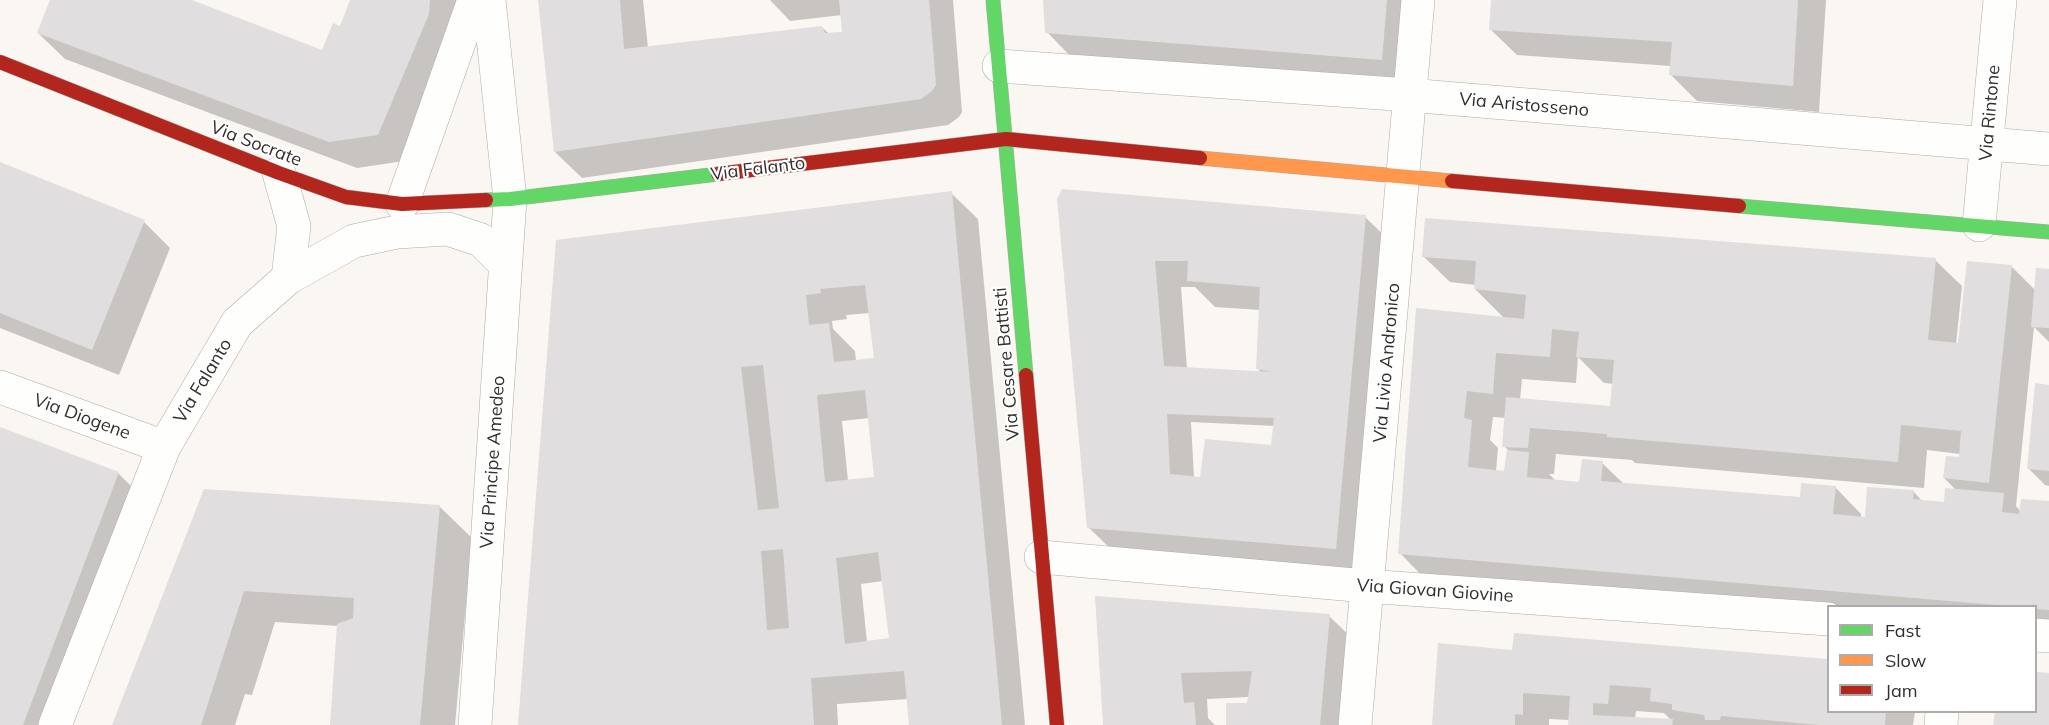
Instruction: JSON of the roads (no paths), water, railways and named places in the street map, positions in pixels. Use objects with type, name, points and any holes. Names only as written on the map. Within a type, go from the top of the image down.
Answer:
[{"type":"street","points":[[402,204],[474,0]]},
{"type":"street","name":"Via Principe Amedeo","points":[[475,725],[510,199],[489,0]]},
{"type":"street","name":"Via Cesare Battisti","points":[[993,0],[1057,725]]},
{"type":"street","name":"Via Livio Andronico","points":[[1354,725],[1418,0]]},
{"type":"street","name":"Via Rintone","points":[[1978,225],[2000,0]]},
{"type":"street","name":"Via Socrate","points":[[0,62],[279,173],[346,196],[402,204],[510,199]]},
{"type":"street","name":"Via Aristosseno","points":[[999,66],[1409,95],[2049,148]]},
{"type":"street","points":[[1006,139],[1404,177],[2049,232]]},
{"type":"street","name":"Via Falanto","points":[[510,199],[1006,139]]},
{"type":"street","points":[[279,173],[294,226],[288,278]]},
{"type":"street","name":"Via Falanto","points":[[55,725],[164,447],[237,323],[288,278],[354,241],[397,232],[448,229],[481,240],[505,264]]},
{"type":"street","name":"Via Diogene","points":[[0,387],[164,447]]},
{"type":"street","name":"Via Giovan Giovine","points":[[1041,557],[1366,586],[1827,619]]}]
